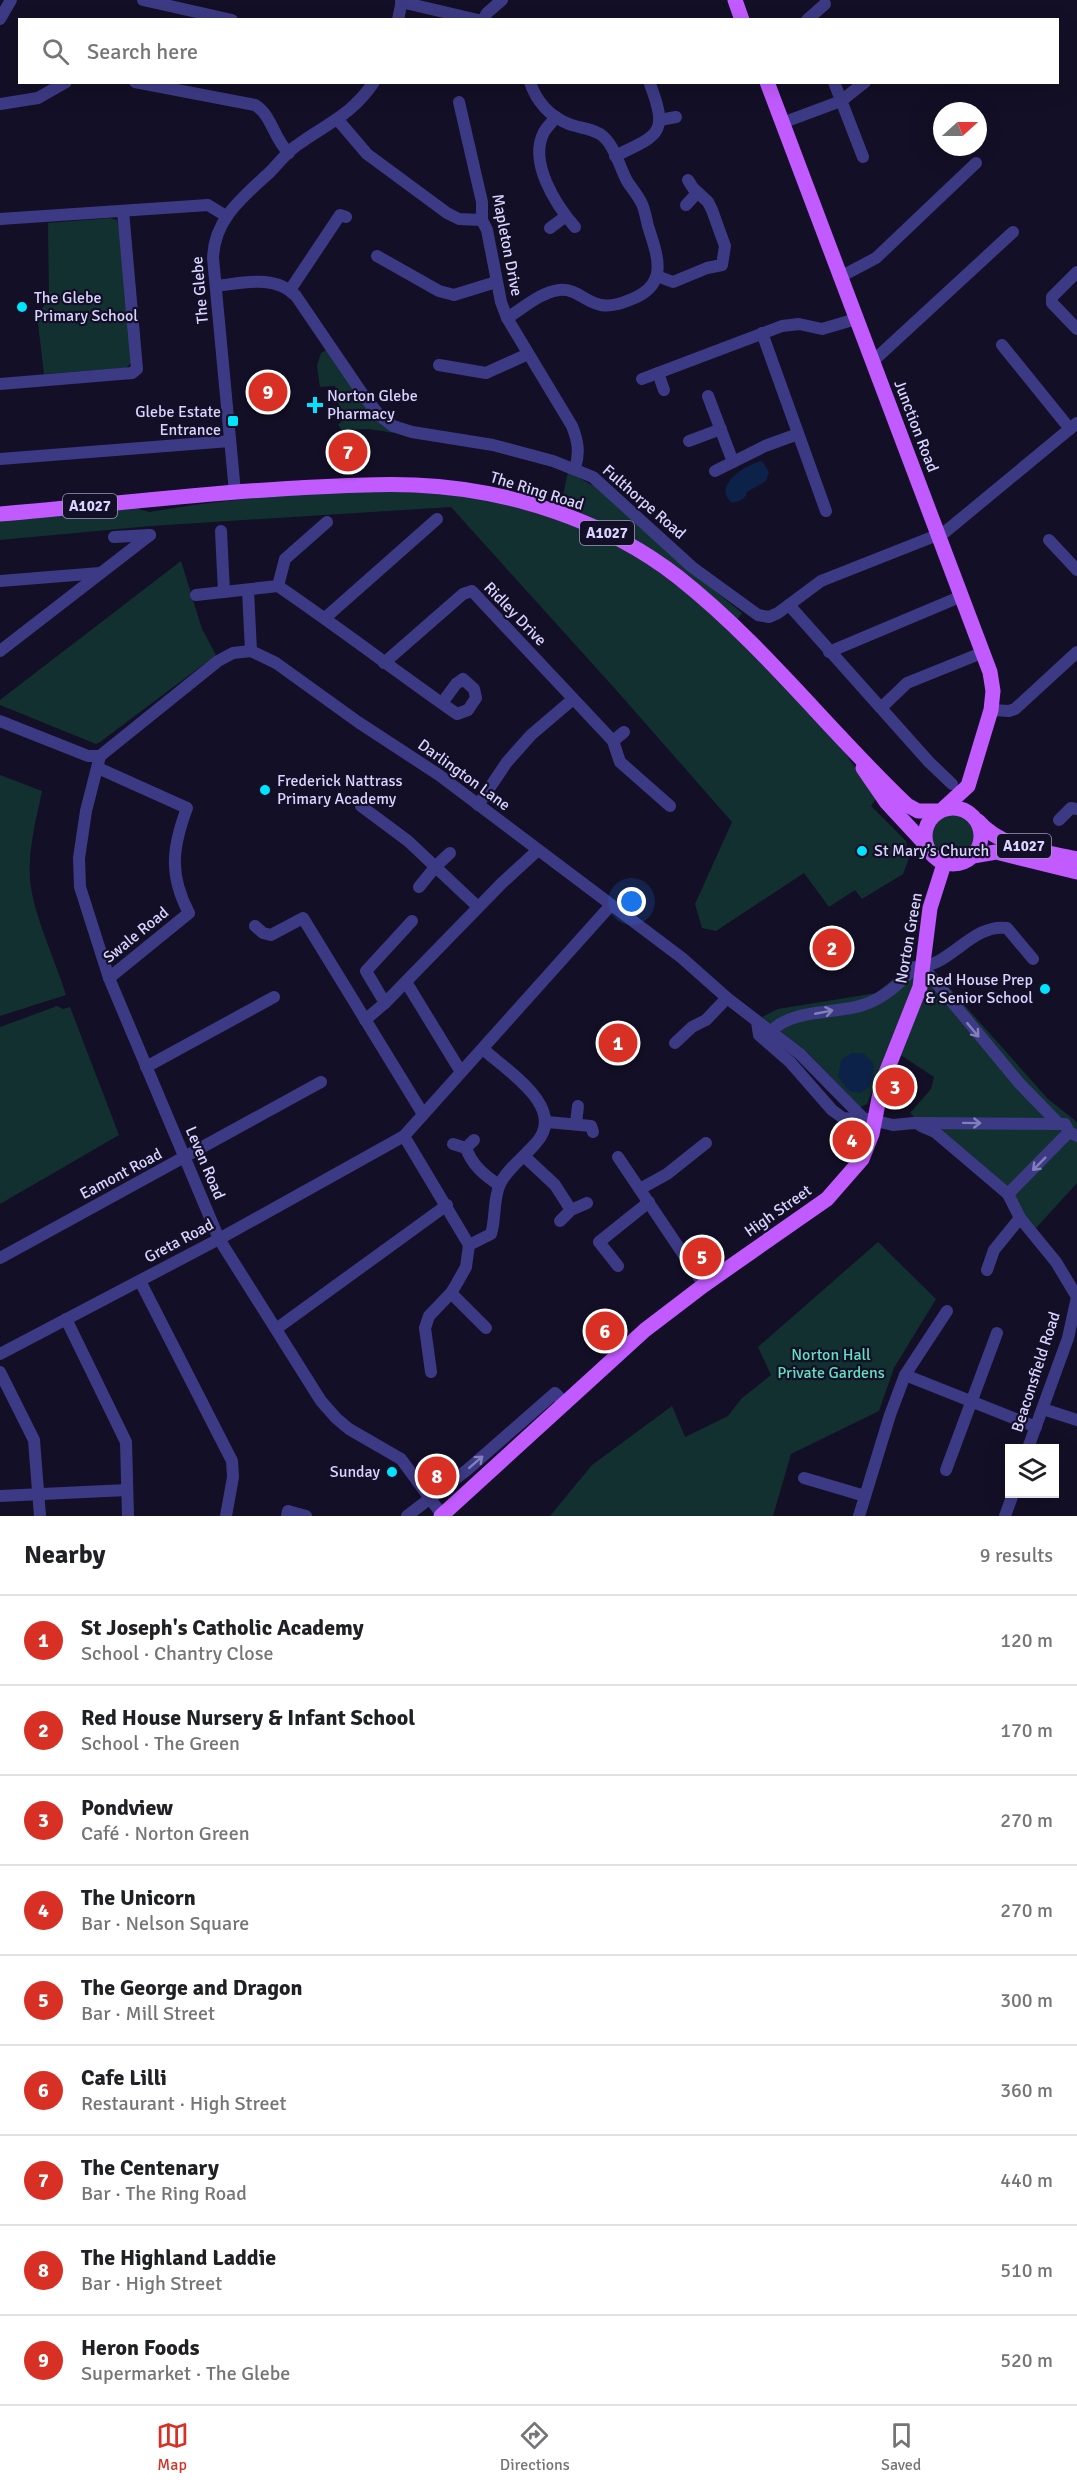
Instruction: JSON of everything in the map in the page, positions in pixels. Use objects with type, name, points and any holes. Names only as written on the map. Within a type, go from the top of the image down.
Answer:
[{"type":"main road","points":[[735,0],[741,18]]},
{"type":"main road","name":"Junction Road","points":[[768,84],[984,652],[992,680],[991,710],[968,786],[975,818]]},
{"type":"main road","name":"The Ring Road","points":[[235,492],[373,484],[446,487],[508,498],[618,538],[649,557],[701,597],[739,632],[908,805],[918,811],[941,809]]},
{"type":"main road","name":"A1027","points":[[0,514],[235,492]]},
{"type":"main road","name":"The Ring Road","points":[[852,750],[887,803],[925,844]]},
{"type":"main road","points":[[925,844],[926,826],[930,817],[968,786]]},
{"type":"main road","name":"A1027","points":[[941,809],[955,807],[975,818],[989,833],[1001,841],[1077,859]]},
{"type":"main road","name":"A1027","points":[[973,856],[981,840],[975,818]]},
{"type":"main road","name":"A1027","points":[[925,844],[936,859],[945,864],[954,865],[973,856],[996,852],[1077,872]]},
{"type":"main road","name":"Norton Green","points":[[875,1120],[882,1083],[920,987],[930,908],[945,864]]},
{"type":"main road","name":"High Street","points":[[442,1516],[645,1330],[826,1199],[862,1159],[875,1120]]},
{"type":"street","points":[[0,19],[11,0]]},
{"type":"street","points":[[143,0],[191,5],[227,18]]},
{"type":"street","points":[[484,18],[502,0]]},
{"type":"street","points":[[398,18],[401,1],[470,18]]},
{"type":"street","points":[[810,18],[826,5]]},
{"type":"street","points":[[0,104],[38,98],[62,84]]},
{"type":"street","points":[[145,84],[255,105],[264,113],[278,140],[289,153]]},
{"type":"street","name":"The Glebe","points":[[235,492],[216,286],[213,246],[215,237],[233,207],[294,147],[338,120],[355,106],[372,84]]},
{"type":"street","points":[[507,318],[558,290],[577,292],[599,304],[617,304],[643,294],[657,276],[658,259],[643,206],[609,143],[600,134],[570,125],[545,109],[534,95],[531,84]]},
{"type":"street","points":[[615,156],[652,137],[660,120],[651,84]]},
{"type":"street","points":[[835,84],[862,157]]},
{"type":"street","points":[[782,123],[841,101],[862,84]]},
{"type":"street","name":"Mapleton Drive","points":[[459,102],[482,202],[482,220],[487,230],[496,282],[507,318],[575,434],[578,454],[574,468]]},
{"type":"street","points":[[449,121],[462,117]]},
{"type":"street","points":[[556,117],[539,130],[542,168],[549,188],[575,227]]},
{"type":"street","points":[[660,120],[676,117]]},
{"type":"street","points":[[338,120],[366,154],[447,213],[459,219],[482,220]]},
{"type":"street","points":[[840,277],[876,258],[976,164]]},
{"type":"street","points":[[688,180],[697,193],[708,202],[723,240],[722,265]]},
{"type":"street","points":[[686,205],[697,193]]},
{"type":"street","points":[[0,219],[208,205],[226,216]]},
{"type":"street","points":[[0,384],[132,373],[136,369],[123,211]]},
{"type":"street","points":[[216,286],[270,282],[278,283],[290,290],[340,214],[346,218]]},
{"type":"street","points":[[550,228],[566,216]]},
{"type":"street","points":[[872,362],[1013,232]]},
{"type":"street","points":[[377,256],[448,295],[496,282]]},
{"type":"street","points":[[384,275],[390,263]]},
{"type":"street","points":[[657,276],[673,282],[707,268],[722,265],[736,270]]},
{"type":"street","points":[[1077,272],[1052,297],[1054,305],[1077,329]]},
{"type":"street","name":"Fulthorpe Road","points":[[290,290],[364,396],[393,426],[412,432],[493,445],[574,468],[593,477],[692,567],[758,615],[769,616],[789,605]]},
{"type":"street","points":[[642,379],[790,324],[829,328],[856,319]]},
{"type":"street","points":[[762,333],[826,512]]},
{"type":"street","points":[[952,784],[789,605],[821,581],[938,535],[1073,426],[1002,345]]},
{"type":"street","points":[[439,365],[457,374],[486,373],[528,354]]},
{"type":"street","points":[[658,373],[664,390]]},
{"type":"street","points":[[708,396],[733,462]]},
{"type":"street","points":[[689,441],[720,429]]},
{"type":"street","points":[[715,471],[772,443],[798,434]]},
{"type":"street","points":[[0,459],[230,441]]},
{"type":"street","points":[[325,618],[434,522],[422,514]]},
{"type":"street","points":[[278,586],[285,559],[311,528],[327,522]]},
{"type":"street","points":[[221,531],[224,592]]},
{"type":"street","points":[[0,651],[150,535],[114,537]]},
{"type":"street","points":[[1049,540],[1077,570]]},
{"type":"street","points":[[0,581],[101,573]]},
{"type":"street","points":[[196,595],[278,586],[442,703]]},
{"type":"street","points":[[0,721],[99,762],[218,661],[233,653],[251,651],[248,590]]},
{"type":"street","name":"Ridley Drive","points":[[384,663],[463,594],[472,591],[613,741],[620,762],[670,806]]},
{"type":"street","points":[[830,652],[962,596]]},
{"type":"street","name":"Darlington Lane","points":[[251,651],[276,663],[478,805],[682,958],[727,998],[815,1067],[852,1120],[863,1118],[893,1125],[914,1123],[1070,1129]]},
{"type":"street","points":[[881,708],[907,683],[984,652]]},
{"type":"street","points":[[991,710],[1009,711],[1014,708],[1077,652]]},
{"type":"street","points":[[478,805],[507,762],[531,735],[572,699]]},
{"type":"street","points":[[613,741],[624,732]]},
{"type":"street","name":"Swale Road","points":[[99,762],[187,808],[178,831],[174,852],[176,879],[189,913],[109,978]]},
{"type":"street","name":"Leven Road","points":[[99,762],[86,811],[79,858],[80,887],[109,978],[219,1239],[329,1411],[361,1437],[401,1459],[442,1516]]},
{"type":"street","points":[[361,806],[408,841],[478,907]]},
{"type":"street","points":[[1059,820],[1071,808],[1077,809]]},
{"type":"street","points":[[365,1020],[385,1003],[478,907],[538,850]]},
{"type":"street","points":[[419,887],[436,866],[450,854]]},
{"type":"street","points":[[431,1372],[425,1328],[429,1316],[452,1293],[466,1267],[469,1245],[404,1136],[611,905]]},
{"type":"street","points":[[254,926],[262,933],[272,935],[303,918],[423,1114]]},
{"type":"street","points":[[385,1003],[363,968],[412,921]]},
{"type":"street","points":[[771,1032],[776,1025],[792,1019],[863,1005],[894,990],[915,968],[924,968],[975,936],[1000,927],[1007,928],[1033,959]]},
{"type":"street","points":[[924,968],[1020,1084],[1070,1129],[1008,1194]]},
{"type":"street","points":[[406,982],[461,1072]]},
{"type":"street","points":[[146,1067],[274,998]]},
{"type":"street","points":[[675,1043],[692,1027],[706,1020],[727,998]]},
{"type":"street","points":[[757,1022],[759,1035],[790,1062],[832,1110],[843,1118],[852,1120]]},
{"type":"street","points":[[469,1245],[490,1234],[499,1185],[544,1133],[547,1122],[544,1109],[537,1097],[483,1049]]},
{"type":"street","name":"Eamont Road","points":[[0,1258],[321,1082]]},
{"type":"street","points":[[576,1124],[578,1106]]},
{"type":"street","points":[[547,1122],[591,1126],[593,1132]]},
{"type":"street","name":"Beaconsfield Road","points":[[914,1123],[935,1132],[1008,1194],[1020,1218],[1056,1262],[1077,1297],[1072,1340],[1030,1444]]},
{"type":"street","name":"Greta Road","points":[[0,1354],[219,1239],[404,1136]]},
{"type":"street","points":[[640,1189],[667,1174],[706,1143]]},
{"type":"street","points":[[464,1144],[469,1157],[484,1176],[499,1185]]},
{"type":"street","points":[[524,1156],[555,1185],[571,1210]]},
{"type":"street","points":[[618,1157],[705,1285]]},
{"type":"street","points":[[618,1266],[599,1242],[649,1202]]},
{"type":"street","points":[[560,1221],[571,1210],[586,1203]]},
{"type":"street","points":[[276,1329],[447,1205]]},
{"type":"street","points":[[987,1270],[994,1250],[1020,1218]]},
{"type":"street","points":[[140,1281],[232,1461],[233,1477],[226,1516]]},
{"type":"street","points":[[452,1293],[469,1309],[471,1323],[486,1328]]},
{"type":"street","points":[[859,1516],[904,1375],[947,1311]]},
{"type":"street","points":[[66,1319],[126,1442],[129,1516]]},
{"type":"street","points":[[946,1470],[997,1333]]},
{"type":"street","points":[[428,1358],[441,1355]]},
{"type":"street","points":[[0,1372],[34,1440],[40,1516]]},
{"type":"street","points":[[904,1375],[1036,1426]]},
{"type":"street","points":[[407,1516],[467,1470],[555,1393],[566,1404]]},
{"type":"street","points":[[1043,1409],[1077,1420]]},
{"type":"street","points":[[804,1478],[865,1496]]},
{"type":"street","points":[[0,1496],[128,1490]]},
{"type":"street","points":[[1005,1516],[1012,1498]]},
{"type":"street","points":[[288,1513],[306,1516]]},
{"type":"green space","points":[[110,218],[117,220],[119,229],[132,362],[126,368],[44,374],[37,315],[49,299],[48,223]]},
{"type":"green space","points":[[326,350],[373,415],[394,433],[369,429],[342,430],[338,425],[342,421],[335,386],[320,387],[317,366],[321,353]]},
{"type":"green space","points":[[568,472],[592,485],[594,483],[687,568],[742,613],[737,620],[718,601],[655,553],[561,504]]},
{"type":"green space","points":[[399,489],[496,500],[559,519],[631,551],[697,601],[754,655],[840,745],[876,799],[871,806],[906,841],[909,858],[903,874],[862,899],[855,890],[829,907],[804,873],[716,931],[702,928],[695,904],[732,822],[451,507],[151,526],[0,540],[0,517],[133,507],[149,512],[297,493]]},
{"type":"green space","points":[[181,561],[202,629],[216,655],[96,744],[0,705],[0,700]]},
{"type":"green space","points":[[0,775],[42,791],[31,846],[30,879],[35,906],[66,995],[0,1016]]},
{"type":"green space","points":[[953,814],[962,815],[969,820],[974,827],[974,845],[969,852],[962,857],[953,858],[944,857],[937,852],[932,845],[931,836],[932,827],[937,820],[944,815]]},
{"type":"green space","points":[[908,967],[936,973],[1048,1099],[1077,1122],[1077,1183],[1036,1228],[910,1113],[931,1089],[934,1077],[890,1048],[867,1104],[860,1107],[807,1052],[762,1017],[778,1009],[876,993]]},
{"type":"green space","points":[[57,1006],[63,1009],[70,1007],[119,1135],[0,1204],[0,1027]]},
{"type":"green space","name":"Norton Hall Private Gardens","points":[[878,1242],[936,1299],[894,1368],[879,1411],[791,1454],[773,1516],[550,1516],[592,1465],[672,1406],[685,1437],[728,1416],[741,1399],[771,1375],[758,1347]]},
{"type":"water","points":[[762,461],[769,472],[766,481],[747,492],[742,500],[732,503],[727,496],[728,483],[740,471]]},
{"type":"water","points":[[851,1053],[863,1053],[873,1063],[872,1081],[859,1093],[849,1091],[838,1077],[841,1060]]},
{"type":"place","name":"The Glebe Primary School","points":[[22,307]]},
{"type":"place","name":"Heron Foods","points":[[268,392]]},
{"type":"place","name":"Norton Glebe Pharmacy","points":[[315,405]]},
{"type":"place","name":"Glebe Estate Entrance","points":[[233,421]]},
{"type":"place","name":"The Centenary","points":[[348,452]]},
{"type":"place","name":"Frederick Nattrass Primary Academy","points":[[265,790]]},
{"type":"place","name":"St Mary’s Church","points":[[862,851]]},
{"type":"place","name":"Red House Nursery & Infant School","points":[[832,948]]},
{"type":"place","name":"Red House Prep & Senior School","points":[[1045,989]]},
{"type":"place","name":"St Joseph's Catholic Academy","points":[[618,1043]]},
{"type":"place","name":"Pondview","points":[[895,1087]]},
{"type":"place","name":"The Unicorn","points":[[852,1140]]},
{"type":"place","name":"The George and Dragon","points":[[702,1257]]},
{"type":"place","name":"Cafe Lilli","points":[[605,1331]]},
{"type":"place","name":"Sunday","points":[[392,1472]]},
{"type":"place","name":"The Highland Laddie","points":[[437,1476]]}]
